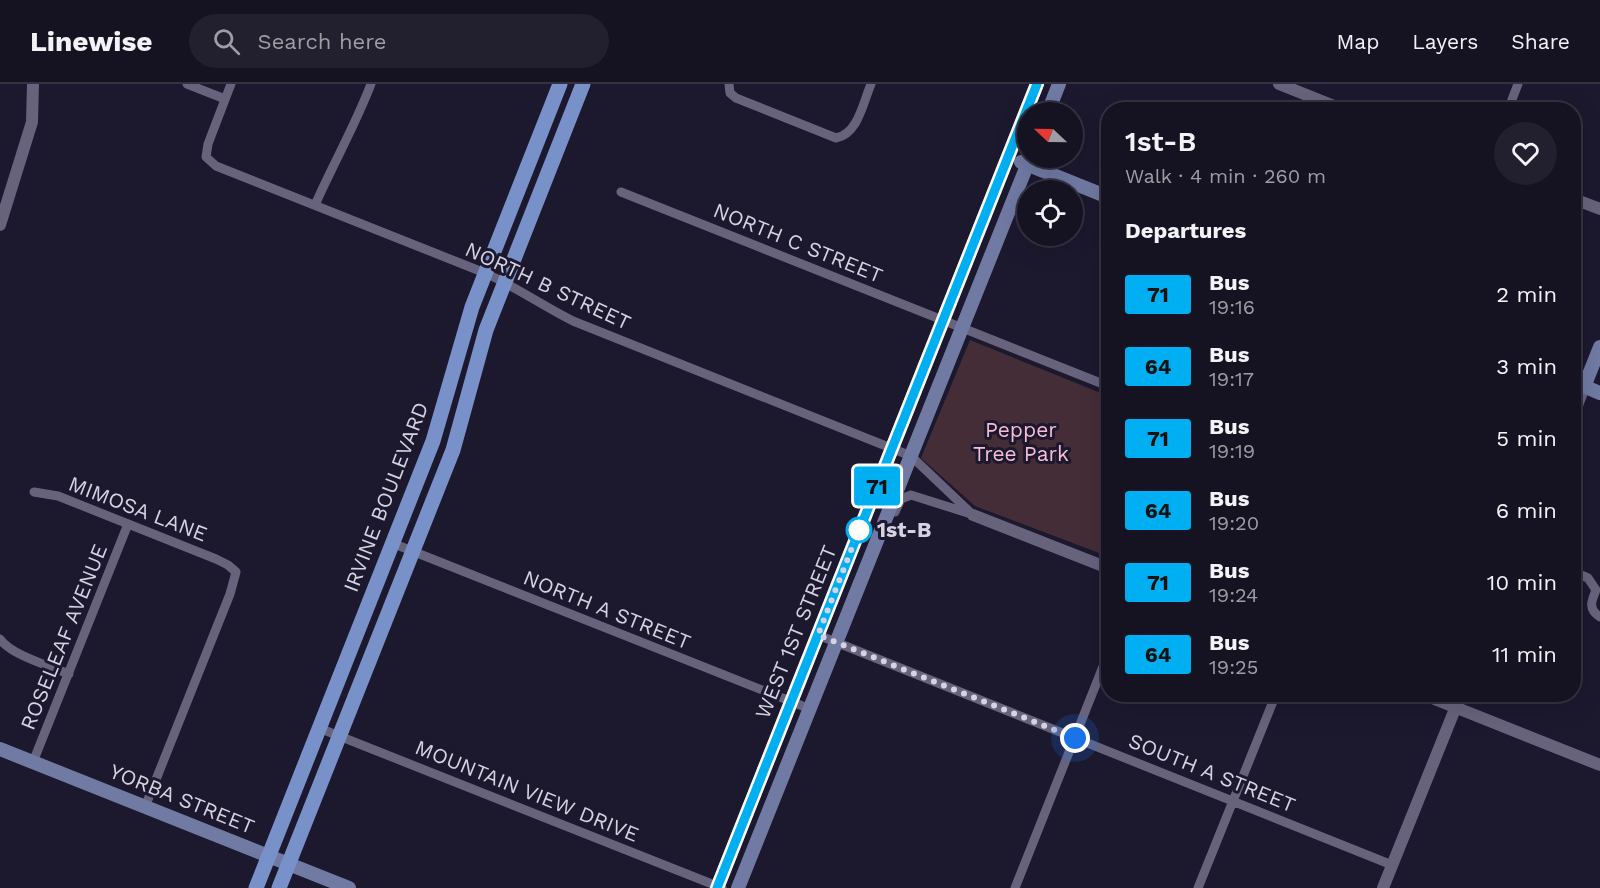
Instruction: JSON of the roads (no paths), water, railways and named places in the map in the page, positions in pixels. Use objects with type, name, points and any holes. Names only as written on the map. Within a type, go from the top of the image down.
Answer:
[{"type":"main road","name":"IRVINE BOULEVARD","points":[[256,888],[434,441],[464,332],[560,84]]},
{"type":"main road","name":"IRVINE BOULEVARD","points":[[279,888],[453,450],[478,355],[504,282],[583,84]]},
{"type":"main road","name":"WEST 1ST STREET","points":[[719,887],[1037,84]]},
{"type":"main road","points":[[1052,102],[1059,84]]},
{"type":"main road","points":[[554,99],[573,107]]},
{"type":"main road","points":[[1008,157],[1017,159]]},
{"type":"main road","name":"WEST 1ST STREET","points":[[738,888],[1026,168]]},
{"type":"main road","points":[[1044,168],[1101,194]]},
{"type":"main road","points":[[1581,380],[1600,347]]},
{"type":"main road","points":[[1581,385],[1600,393]]},
{"type":"main road","name":"YORBA STREET","points":[[1,752],[33,762],[349,888]]},
{"type":"street","points":[[0,225],[33,122],[33,84]]},
{"type":"street","points":[[187,84],[225,99],[231,84]]},
{"type":"street","points":[[315,205],[334,162],[359,117],[371,84]]},
{"type":"street","points":[[729,88],[736,98],[836,138],[845,136],[853,129],[871,84]]},
{"type":"street","points":[[1279,84],[1317,102]]},
{"type":"street","points":[[1511,102],[1518,84]]},
{"type":"street","name":"NORTH B STREET","points":[[225,99],[208,144],[206,157],[216,166],[485,273],[573,321],[911,456]]},
{"type":"street","name":"NORTH C STREET","points":[[621,192],[1101,383]]},
{"type":"street","points":[[1581,202],[1600,209]]},
{"type":"street","points":[[911,456],[973,515]]},
{"type":"street","name":"MIMOSA LANE","points":[[34,492],[58,496],[228,565],[236,572],[235,580],[145,807]]},
{"type":"street","points":[[875,545],[884,538],[901,499],[911,495],[973,515],[1101,565]]},
{"type":"street","name":"ROSELEAF AVENUE","points":[[33,762],[128,524]]},
{"type":"street","name":"NORTH A STREET","points":[[392,543],[810,709]]},
{"type":"street","points":[[1581,575],[1588,578],[1596,590],[1591,604],[1592,610],[1600,617]]},
{"type":"street","name":"SOUTH A STREET","points":[[818,635],[1392,865]]},
{"type":"street","points":[[0,639],[3,644],[21,654],[69,674]]},
{"type":"street","points":[[1015,888],[1101,672]]},
{"type":"street","points":[[1198,888],[1273,702]]},
{"type":"street","points":[[1441,702],[1600,765]]},
{"type":"street","points":[[1383,888],[1458,702]]},
{"type":"street","name":"MOUNTAIN VIEW DRIVE","points":[[319,728],[719,887]]},
{"type":"place","name":"1st-B","points":[[859,530]]},
{"type":"park label","name":"Pepper Tree Park","points":[[1021,442]]}]
